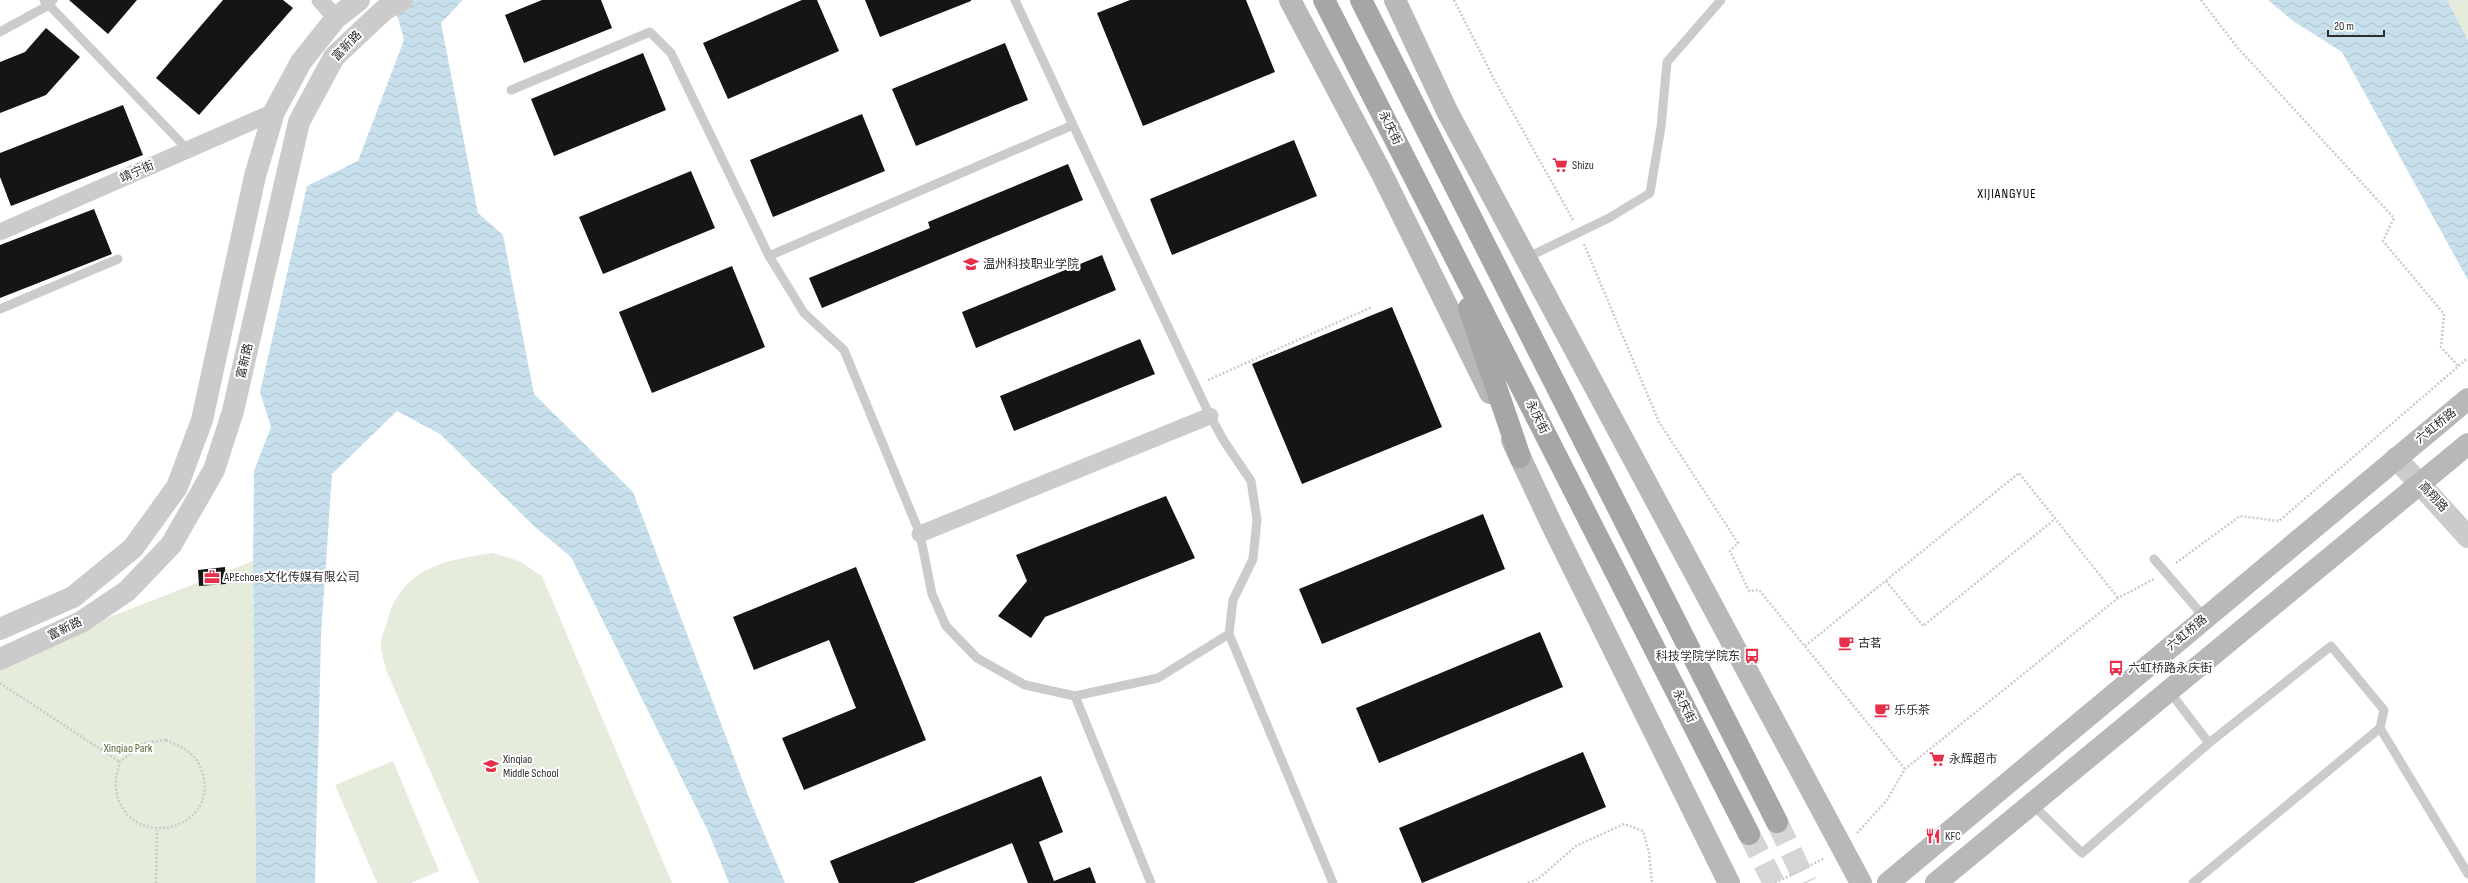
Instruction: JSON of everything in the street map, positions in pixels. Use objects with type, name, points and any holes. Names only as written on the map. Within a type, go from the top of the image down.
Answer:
[{"type":"main road","points":[[1290,0],[1381,172],[1472,354],[1520,457],[1729,883]]},
{"type":"main road","name":"永庆街","points":[[1324,0],[1749,834]]},
{"type":"main road","points":[[1361,0],[1776,822]]},
{"type":"main road","points":[[1395,0],[1448,113],[1862,883]]},
{"type":"main road","points":[[1443,233],[1520,457]]},
{"type":"main road","name":"六虹桥路","points":[[1888,883],[2468,399]]},
{"type":"main road","points":[[1936,883],[2468,444]]},
{"type":"street","points":[[320,0],[336,18]]},
{"type":"street","name":"富新路","points":[[0,629],[73,597],[133,548],[177,488],[202,420],[255,176],[274,112],[301,62],[336,18],[359,0]]},
{"type":"street","name":"富新路","points":[[0,659],[88,618],[127,591],[171,545],[214,470],[234,411],[299,122],[334,56],[393,5]]},
{"type":"street","name":"靖宁街","points":[[0,232],[274,112]]},
{"type":"street","points":[[920,534],[1210,416]]},
{"type":"street","name":"高翔路","points":[[2396,458],[2468,537]]},
{"type":"lane","points":[[1015,0],[1210,416],[1224,441],[1251,481],[1257,520],[1253,559],[1233,600],[1229,634],[1333,883]]},
{"type":"lane","points":[[1526,258],[1609,218],[1650,193],[1661,127],[1667,62],[1721,0]]},
{"type":"lane","points":[[0,32],[49,2],[188,150]]},
{"type":"lane","points":[[511,90],[650,32],[672,53],[769,256],[804,314],[844,350],[920,534],[932,594],[946,626],[977,658],[1025,685],[1075,696],[1158,678],[1229,634]]},
{"type":"lane","points":[[769,256],[1073,125]]},
{"type":"lane","points":[[0,309],[118,259]]},
{"type":"lane","points":[[2154,559],[2205,618]]},
{"type":"lane","points":[[2036,808],[2082,853],[2210,744],[2331,646],[2384,710],[2380,728],[2193,883]]},
{"type":"lane","points":[[2169,691],[2210,744]]},
{"type":"lane","points":[[1075,696],[1151,883]]},
{"type":"lane","points":[[2380,728],[2468,874]]},
{"type":"path","points":[[1454,0],[1494,79],[1580,232],[1592,266],[1659,422],[1738,543],[1730,551],[1749,591],[1759,590],[1905,769]]},
{"type":"path","points":[[2201,0],[2237,47],[2394,218],[2383,241],[2444,314],[2441,347],[2458,366]]},
{"type":"path","points":[[1196,386],[1372,307]]},
{"type":"path","points":[[1775,883],[1843,848],[1887,800],[1905,769],[2118,598],[2165,572],[2240,516],[2279,521],[2468,358]]},
{"type":"path","points":[[1805,646],[2019,473],[2118,598]]},
{"type":"path","points":[[1886,580],[1923,626],[2055,519]]},
{"type":"path","points":[[0,682],[120,762]]},
{"type":"path","points":[[166,740],[187,748],[201,766],[205,788],[198,809],[181,824],[157,830],[143,826],[129,817],[119,804],[115,788],[120,762],[144,743],[166,740]]},
{"type":"path","points":[[1528,883],[1538,879],[1576,846],[1624,824],[1643,831],[1649,852],[1652,883]]},
{"type":"path","points":[[156,883],[157,830]]},
{"type":"green space","points":[[2447,0],[2468,0],[2468,40]]},
{"type":"green space","points":[[493,553],[519,561],[542,576],[672,883],[479,883],[387,672],[381,643],[394,604],[403,589],[414,578],[427,570],[442,564],[458,559]]},
{"type":"green space","name":"Xinqiao Park","points":[[253,561],[256,883],[0,883],[0,660]]},
{"type":"green space","points":[[393,761],[439,871],[411,883],[377,883],[335,785]]},
{"type":"water","points":[[393,0],[463,0],[441,23],[478,213],[503,235],[534,394],[633,492],[752,805],[785,883],[729,883],[708,831],[571,557],[535,527],[440,434],[397,411],[332,474],[321,636],[315,883],[256,883],[253,561],[254,471],[271,427],[260,392],[307,186],[358,161],[404,40]]},
{"type":"water","points":[[2268,0],[2447,0],[2468,40],[2468,280],[2342,52],[2293,21]]},
{"type":"building","points":[[69,0],[137,0],[108,34]]},
{"type":"building","points":[[223,0],[283,0],[293,8],[199,115],[156,78]]},
{"type":"building","points":[[542,0],[601,0],[612,28],[524,63],[505,15]]},
{"type":"building","points":[[802,0],[817,0],[839,51],[728,99],[703,43]]},
{"type":"building","points":[[865,0],[971,0],[971,1],[880,37]]},
{"type":"building","points":[[1130,0],[1246,0],[1275,72],[1143,126],[1097,13]]},
{"type":"building","points":[[46,28],[80,57],[46,95],[0,113],[0,62],[25,52]]},
{"type":"building","points":[[1005,43],[1028,100],[916,146],[892,89]]},
{"type":"building","points":[[643,53],[666,110],[554,156],[531,99]]},
{"type":"building","points":[[123,105],[143,155],[11,206],[0,177],[0,153]]},
{"type":"building","points":[[862,114],[885,171],[773,217],[750,160]]},
{"type":"building","points":[[1294,140],[1317,196],[1172,255],[1150,199]]},
{"type":"building","points":[[1068,164],[1083,200],[822,308],[809,278],[930,228],[928,222]]},
{"type":"building","points":[[691,171],[715,228],[603,274],[579,217]]},
{"type":"building","points":[[94,209],[112,254],[0,298],[0,245]]},
{"type":"building","points":[[1102,255],[1116,290],[976,348],[962,312]]},
{"type":"building","points":[[732,266],[765,347],[652,393],[619,312]]},
{"type":"building","points":[[1392,307],[1442,427],[1302,484],[1252,364]]},
{"type":"building","points":[[1140,339],[1155,374],[1014,431],[1000,396]]},
{"type":"building","points":[[1166,496],[1195,558],[1045,617],[1031,638],[998,616],[1027,581],[1016,555]]},
{"type":"building","points":[[1483,514],[1505,569],[1322,644],[1299,589]]},
{"type":"building","name":"AP.Echoes文化传媒有限公司","points":[[225,567],[226,584],[199,586],[198,570]]},
{"type":"building","points":[[856,567],[926,740],[804,790],[782,738],[856,708],[829,640],[754,670],[733,617]]},
{"type":"building","points":[[1540,632],[1563,687],[1379,763],[1356,708]]},
{"type":"building","points":[[1583,752],[1606,807],[1422,883],[1399,828]]},
{"type":"building","points":[[1041,776],[1063,832],[1039,842],[1054,881],[1090,867],[1096,883],[1028,883],[1012,843],[913,883],[839,883],[830,861]]},
{"type":"tunnel","points":[[1777,822],[1806,883]]},
{"type":"tunnel","points":[[1749,834],[1774,883]]},
{"type":"place","name":"Shizu","points":[[1560,165]]},
{"type":"place","name":"温州科技职业学院","points":[[971,264]]},
{"type":"place","name":"AP.Echoes文化传媒有限公司","points":[[212,577]]},
{"type":"place","name":"古茗","points":[[1846,643]]},
{"type":"place","name":"科技学院学院东","points":[[1752,656]]},
{"type":"place","name":"六虹桥路永庆街","points":[[2116,668]]},
{"type":"place","name":"乐乐茶","points":[[1882,710]]},
{"type":"place","name":"永辉超市","points":[[1937,759]]},
{"type":"place","name":"Xinqiao Middle School","points":[[491,766]]},
{"type":"place","name":"KFC","points":[[1933,836]]},
{"type":"district","name":"XIJIANGYUE","points":[[2007,194]]}]
